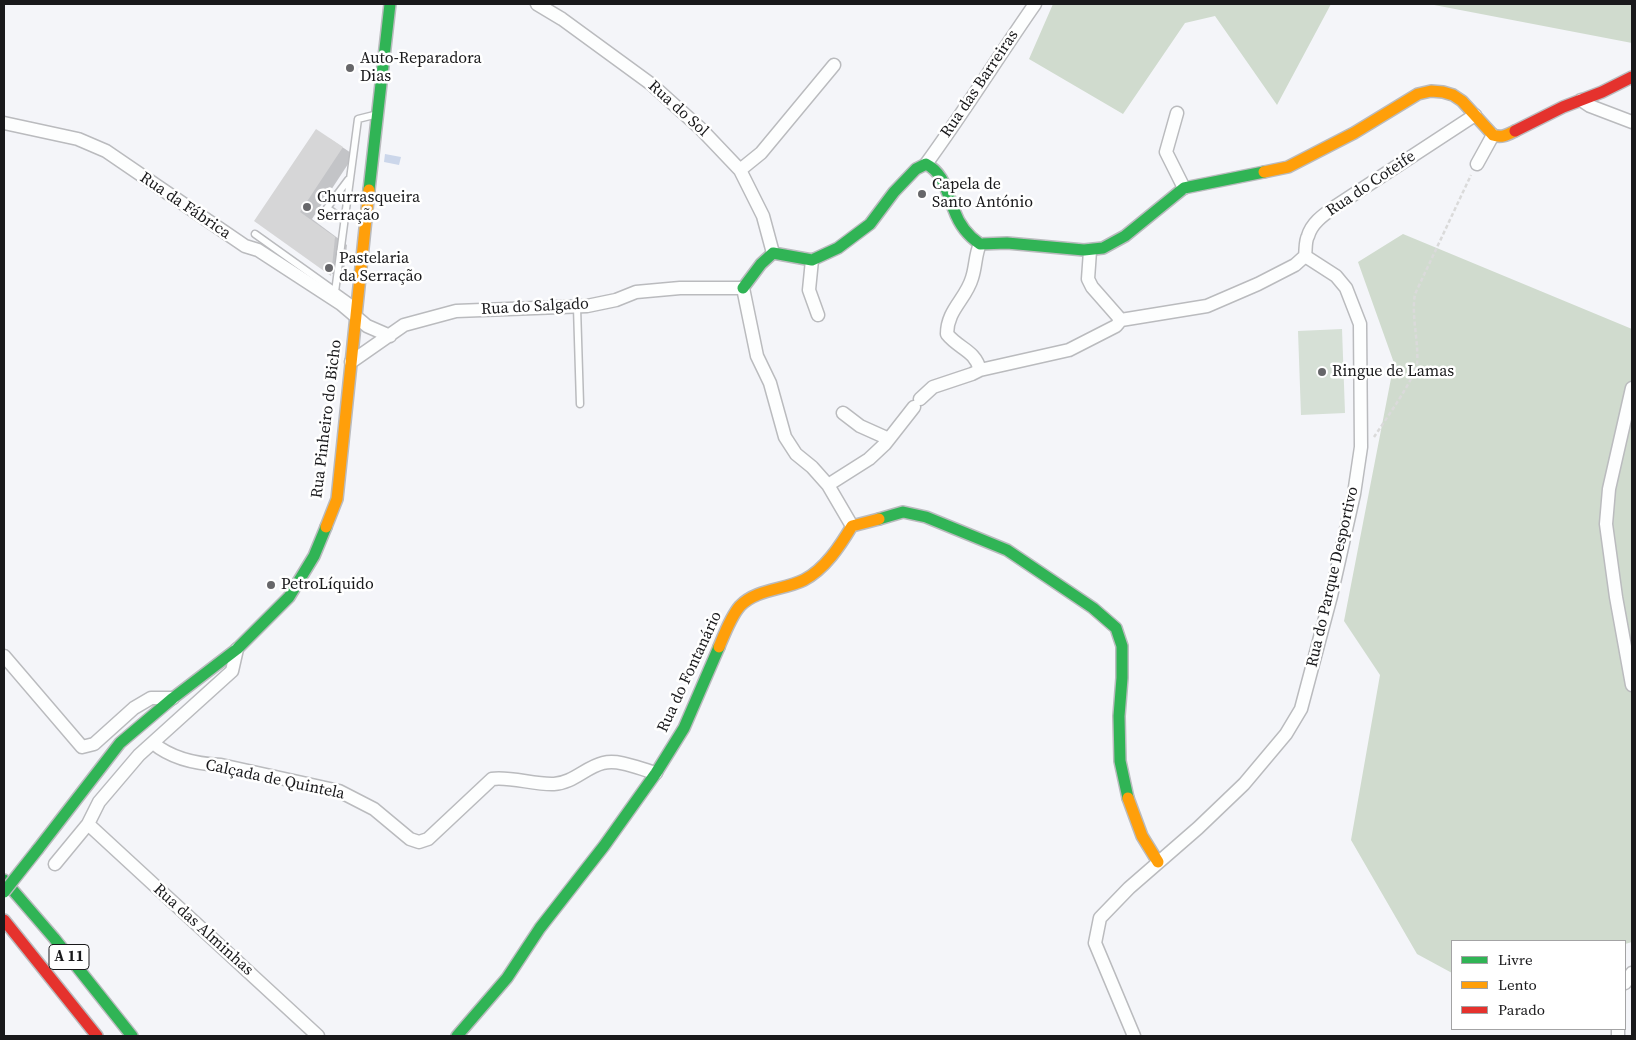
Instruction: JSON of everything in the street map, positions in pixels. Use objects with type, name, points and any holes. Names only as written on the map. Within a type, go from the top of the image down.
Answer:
[{"type":"main road","name":"Rua Pinheiro do Bicho","points":[[4,892],[120,743],[173,698],[237,649],[289,597],[314,556],[337,499],[355,311],[390,4]]},
{"type":"main road","points":[[743,288],[761,264],[773,253],[812,260],[838,248],[870,224],[894,192],[916,169],[926,164],[934,167],[940,174],[957,218],[972,238],[980,244],[1008,243],[1090,251],[1103,248],[1124,236],[1184,188],[1288,167],[1354,133],[1426,91],[1436,89],[1456,96],[1465,103],[1493,135],[1499,137],[1505,136],[1563,107],[1602,92],[1632,77]]},
{"type":"main road","points":[[852,526],[903,512],[970,534],[1007,550],[1093,608],[1116,628],[1122,646],[1119,716],[1120,761],[1127,794],[1142,836],[1158,862]]},
{"type":"main road","name":"Rua do Fontanário","points":[[457,1036],[507,978],[540,928],[604,846],[656,774],[684,728],[728,627],[740,606],[754,596],[804,580],[836,550],[852,526]]},
{"type":"main road","name":"A 11","points":[[4,880],[54,938],[132,1036]]},
{"type":"main road","name":"A 11","points":[[4,920],[97,1036]]},
{"type":"street","name":"Rua do Sol","points":[[537,4],[562,19],[651,84],[701,129],[740,170],[763,216],[773,253]]},
{"type":"street","name":"Rua das Barreiras","points":[[926,164],[1035,4]]},
{"type":"street","points":[[740,170],[761,153],[834,65]]},
{"type":"street","points":[[1581,100],[1590,106],[1632,122]]},
{"type":"street","points":[[1177,113],[1166,152],[1184,188]]},
{"type":"street","name":"Rua do Coteife","points":[[1306,256],[1307,236],[1317,221],[1336,206],[1475,115]]},
{"type":"street","name":"Rua da Fábrica","points":[[4,123],[78,139],[106,151],[245,246],[258,250],[341,304],[355,311]]},
{"type":"street","points":[[1477,164],[1493,135]]},
{"type":"street","points":[[980,244],[976,254],[972,278],[950,316],[947,334],[953,342],[974,356],[978,361],[980,370]]},
{"type":"street","points":[[1090,251],[1088,279],[1092,287],[1121,320]]},
{"type":"street","points":[[828,485],[869,459],[889,439],[917,403],[933,387],[980,370],[1069,350],[1116,326],[1121,320],[1207,306],[1265,280],[1306,256]]},
{"type":"street","name":"Rua do Parque Desportivo","points":[[1134,1036],[1095,943],[1100,918],[1129,888],[1198,828],[1244,784],[1286,734],[1301,709],[1331,596],[1354,494],[1361,447],[1360,324],[1346,288],[1336,276],[1306,256]]},
{"type":"street","points":[[812,260],[809,290],[818,315]]},
{"type":"street","name":"Rua do Salgado","points":[[351,362],[404,326],[456,311],[577,307],[616,300],[636,292],[680,288],[743,288]]},
{"type":"street","points":[[743,288],[757,356],[770,383],[785,437],[796,454],[812,467],[828,485],[852,526]]},
{"type":"street","points":[[355,311],[368,326],[390,336]]},
{"type":"street","points":[[1632,388],[1609,488],[1606,524],[1616,597],[1632,685]]},
{"type":"street","points":[[843,413],[860,426],[889,439]]},
{"type":"street","points":[[55,864],[88,824],[99,802],[139,755],[232,671],[237,649]]},
{"type":"street","points":[[4,656],[82,746],[94,744],[134,708],[151,698],[173,698]]},
{"type":"street","name":"Calçada de Quintela","points":[[153,743],[167,753],[192,762],[206,765],[221,765],[339,791],[368,806],[410,839],[419,842],[428,839],[492,779],[556,784],[573,779],[601,763],[609,762],[618,762],[656,774]]},
{"type":"street","name":"Rua das Alminhas","points":[[88,824],[318,1036]]},
{"type":"lane","points":[[335,292],[358,120],[378,114]]},
{"type":"lane","points":[[344,220],[328,208],[349,179]]},
{"type":"lane","points":[[255,234],[335,292],[355,311]]},
{"type":"lane","points":[[577,307],[580,404]]},
{"type":"path","points":[[1374,438],[1415,371],[1417,354],[1412,311],[1415,294],[1477,164]]},
{"type":"shaded area","points":[[1053,4],[1331,4],[1277,105],[1215,16],[1185,23],[1123,114],[1029,59]]},
{"type":"shaded area","points":[[1429,4],[1632,4],[1632,43]]},
{"type":"shaded area","points":[[1403,234],[1632,329],[1632,942],[1626,944],[1626,940],[1451,940],[1451,972],[1417,954],[1351,840],[1380,675],[1344,621],[1394,363],[1358,262]]},
{"type":"shaded area","name":"Ringue de Lamas","points":[[1342,329],[1345,413],[1301,415],[1298,331]]},
{"type":"water","points":[[385,154],[401,157],[399,165],[384,162]]},
{"type":"building","points":[[316,129],[343,147],[300,212],[335,237],[331,276],[254,221]]},
{"type":"traffic: fast","points":[[369,190],[390,4]]},
{"type":"traffic: fast","points":[[743,288],[761,264],[773,253],[812,260],[838,248],[870,224],[894,192],[916,169],[926,164],[941,178],[961,225],[980,244],[1007,243],[1084,250],[1103,248],[1125,236],[1184,188],[1264,172]]},
{"type":"traffic: fast","points":[[879,519],[903,512],[926,517],[1007,550],[1093,608],[1116,628],[1122,646],[1119,716],[1120,761],[1128,798]]},
{"type":"traffic: fast","points":[[38,849],[120,743],[173,698],[237,649],[289,597],[314,556],[326,527]]},
{"type":"traffic: fast","points":[[457,1036],[507,978],[540,928],[604,846],[656,773],[684,728],[719,647]]},
{"type":"traffic: fast","points":[[4,892],[38,849]]},
{"type":"traffic: fast","points":[[4,880],[54,938],[132,1036]]},
{"type":"traffic: slow","points":[[1264,172],[1288,167],[1354,133],[1418,94],[1431,91],[1453,95],[1462,101],[1493,135],[1502,136],[1515,131]]},
{"type":"traffic: slow","points":[[326,527],[337,499],[369,190]]},
{"type":"traffic: slow","points":[[719,647],[734,615],[747,600],[762,593],[804,580],[819,570],[852,526],[879,519]]},
{"type":"traffic: slow","points":[[1128,798],[1142,836],[1158,862]]},
{"type":"traffic: jam","points":[[1515,131],[1563,107],[1602,92],[1632,77]]},
{"type":"traffic: jam","points":[[4,920],[97,1036]]},
{"type":"place","name":"Auto-Reparadora Dias","points":[[350,68]]},
{"type":"place","name":"Capela de Santo António","points":[[922,194]]},
{"type":"place","name":"Churrasqueira Serração","points":[[307,207]]},
{"type":"place","name":"Pastelaria da Serração","points":[[329,268]]},
{"type":"place","name":"Ringue de Lamas","points":[[1322,372]]},
{"type":"place","name":"PetroLíquido","points":[[271,585]]}]
